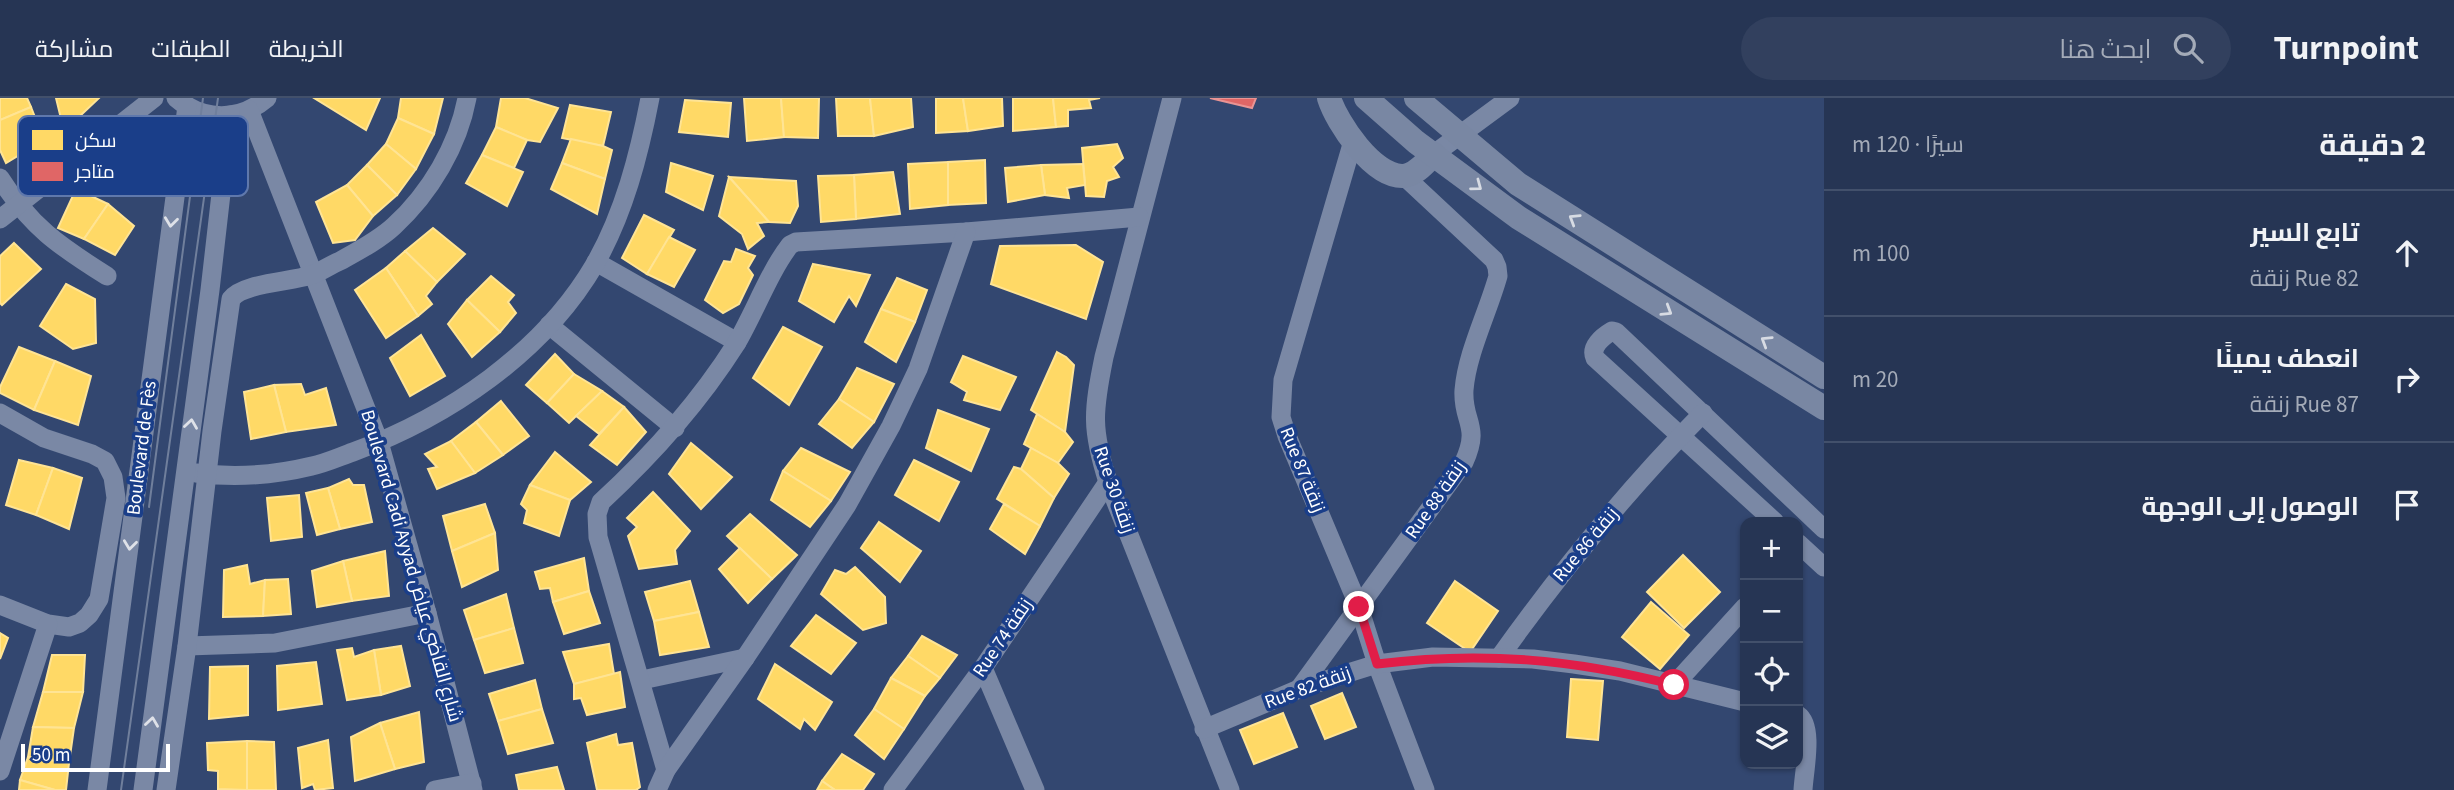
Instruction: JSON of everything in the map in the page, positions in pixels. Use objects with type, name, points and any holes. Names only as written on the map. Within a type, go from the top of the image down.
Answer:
[{"type":"main road","points":[[1329,98],[1342,126],[1353,141],[1390,173],[1404,176],[1420,167],[1434,153]]},
{"type":"main road","points":[[1366,98],[1416,142],[1519,218],[1824,408]]},
{"type":"main road","points":[[1416,98],[1518,184],[1824,377]]},
{"type":"street","points":[[131,116],[154,98]]},
{"type":"street","points":[[181,102],[210,115],[240,113],[267,98]]},
{"type":"street","points":[[166,790],[231,299],[241,290],[313,274],[352,254],[393,227],[419,198],[446,159],[463,117],[467,98]]},
{"type":"street","points":[[185,472],[253,475],[316,466],[415,426],[465,395],[513,360],[574,296],[596,262],[618,215],[633,172],[650,98]]},
{"type":"street","name":"Rue 30 زنقة","points":[[1172,98],[1139,217],[1096,396],[1094,426],[1098,451],[1108,482],[1230,790]]},
{"type":"street","points":[[1434,153],[1510,98]]},
{"type":"street","name":"Boulevard Cadi Ayyad شارع القاضي عياض","points":[[248,131],[313,274],[379,442],[428,613],[473,787]]},
{"type":"street","name":"Rue 87 زنقة","points":[[1353,141],[1283,380],[1281,417],[1359,607],[1377,664],[1425,790]]},
{"type":"street","name":"Rue 88 زنقة","points":[[1299,689],[1464,462],[1472,445],[1465,382],[1496,283],[1497,267],[1494,260],[1404,176]]},
{"type":"street","points":[[0,178],[17,205],[58,245],[107,276]]},
{"type":"street","points":[[0,219],[29,196]]},
{"type":"street","name":"Boulevard de Fès","points":[[97,790],[170,196]]},
{"type":"street","points":[[143,790],[210,290],[226,196]]},
{"type":"street","points":[[666,771],[642,680],[598,537],[597,514],[601,502],[631,475],[706,390],[737,342],[784,255],[796,242],[966,232],[1139,217]]},
{"type":"street","points":[[657,790],[666,771],[846,505],[891,426],[918,369],[966,232]]},
{"type":"street","points":[[596,262],[737,342]]},
{"type":"street","points":[[549,325],[675,428]]},
{"type":"street","points":[[1769,517],[1595,358],[1594,347],[1607,334],[1614,331],[1821,527],[1803,542]]},
{"type":"street","points":[[0,413],[44,438],[105,461],[113,477],[116,498],[99,599],[89,615],[80,623],[69,627],[48,624],[0,605]]},
{"type":"street","name":"Rue 86 زنقة","points":[[1499,658],[1577,553],[1703,413]]},
{"type":"street","name":"Rue 74 زنقة","points":[[893,790],[983,668],[1108,482]]},
{"type":"street","points":[[1803,549],[1824,567]]},
{"type":"street","points":[[1674,685],[1740,612]]},
{"type":"street","points":[[187,646],[275,643],[428,613]]},
{"type":"street","points":[[0,771],[48,624]]},
{"type":"street","name":"Rue 82 زنقة","points":[[1204,729],[1299,689],[1377,664],[1433,657],[1533,659],[1585,666],[1620,671],[1740,701]]},
{"type":"street","points":[[642,680],[745,658]]},
{"type":"street","points":[[983,668],[1035,790]]},
{"type":"street","points":[[1803,720],[1808,730],[1803,790]]},
{"type":"street","points":[[435,790],[473,787]]},
{"type":"building: سكن","points":[[0,98],[27,98],[31,107],[0,120]]},
{"type":"building: سكن","points":[[56,98],[99,98],[80,116],[60,116]]},
{"type":"building: سكن","points":[[314,98],[380,98],[366,130]]},
{"type":"building: سكن","points":[[401,98],[443,98],[434,134],[398,118]]},
{"type":"building: سكن","points":[[501,98],[525,98],[558,108],[540,142],[527,140],[496,127]]},
{"type":"building: سكن","points":[[744,98],[781,98],[784,137],[747,141]]},
{"type":"building: سكن","points":[[781,98],[819,98],[818,138],[784,137]]},
{"type":"building: سكن","points":[[836,98],[870,98],[874,136],[838,136]]},
{"type":"building: سكن","points":[[870,98],[911,98],[913,127],[874,136]]},
{"type":"building: سكن","points":[[936,98],[963,98],[968,131],[936,133]]},
{"type":"building: سكن","points":[[963,98],[1002,98],[1003,126],[968,131]]},
{"type":"building: سكن","points":[[1013,98],[1053,98],[1056,127],[1013,131]]},
{"type":"building: سكن","points":[[1053,98],[1100,98],[1089,100],[1091,108],[1068,110],[1068,126],[1056,127]]},
{"type":"building: سكن","points":[[685,100],[731,103],[728,137],[679,132]]},
{"type":"building: سكن","points":[[570,105],[611,112],[603,146],[562,138]]},
{"type":"building: سكن","points":[[31,107],[35,116],[18,116],[18,156],[6,163],[0,150],[0,120]]},
{"type":"building: سكن","points":[[398,118],[434,134],[416,169],[386,144]]},
{"type":"building: سكن","points":[[496,127],[527,140],[514,168],[482,155]]},
{"type":"building: سكن","points":[[571,139],[612,150],[605,179],[562,163]]},
{"type":"building: سكن","points":[[386,144],[416,169],[397,195],[367,165]]},
{"type":"building: سكن","points":[[1117,144],[1123,158],[1113,167],[1119,177],[1107,181],[1104,197],[1086,196],[1082,148]]},
{"type":"building: سكن","points":[[482,155],[523,172],[507,206],[466,183]]},
{"type":"building: سكن","points":[[985,160],[986,203],[948,205],[948,162]]},
{"type":"building: سكن","points":[[948,162],[948,205],[910,209],[908,164]]},
{"type":"building: سكن","points":[[562,163],[605,179],[597,214],[551,189]]},
{"type":"building: سكن","points":[[671,163],[713,176],[703,210],[666,192]]},
{"type":"building: سكن","points":[[1083,164],[1085,185],[1067,188],[1069,198],[1045,195],[1041,165]]},
{"type":"building: سكن","points":[[367,165],[397,195],[373,216],[347,185]]},
{"type":"building: سكن","points":[[1041,165],[1045,195],[1008,202],[1005,168]]},
{"type":"building: سكن","points":[[893,172],[900,214],[856,219],[854,175]]},
{"type":"building: سكن","points":[[854,175],[856,219],[821,222],[818,176]]},
{"type":"building: سكن","points":[[729,177],[796,181],[798,206],[790,223],[769,222]]},
{"type":"building: سكن","points":[[729,177],[769,222],[757,223],[764,236],[748,249],[742,234],[719,216]]},
{"type":"building: سكن","points":[[347,185],[373,216],[355,240],[333,243],[316,202]]},
{"type":"building: سكن","points":[[73,196],[91,196],[108,204],[84,239],[58,228]]},
{"type":"building: سكن","points":[[108,204],[134,226],[115,255],[84,239]]},
{"type":"building: سكن","points":[[644,215],[674,230],[647,274],[622,258]]},
{"type":"building: سكن","points":[[433,228],[465,254],[437,282],[405,251]]},
{"type":"building: سكن","points":[[669,237],[695,250],[674,287],[647,274]]},
{"type":"building: سكن","points":[[14,243],[41,269],[2,305],[0,256]]},
{"type":"building: سكن","points":[[1076,245],[1103,262],[1086,319],[991,284],[1000,246]]},
{"type":"building: سكن","points":[[736,249],[755,256],[748,268],[753,275],[739,304],[723,313],[705,300],[724,261],[731,262]]},
{"type":"building: سكن","points":[[405,251],[437,282],[426,296],[432,304],[418,316],[386,268]]},
{"type":"building: سكن","points":[[813,264],[870,275],[856,306],[849,296],[834,322],[799,301]]},
{"type":"building: سكن","points":[[386,268],[418,316],[386,338],[355,290]]},
{"type":"building: سكن","points":[[491,276],[514,295],[508,302],[516,313],[500,332],[467,300]]},
{"type":"building: سكن","points":[[897,278],[927,290],[915,322],[881,309]]},
{"type":"building: سكن","points":[[66,284],[95,299],[96,343],[73,349],[40,326]]},
{"type":"building: سكن","points":[[467,300],[500,332],[472,357],[448,324]]},
{"type":"building: سكن","points":[[881,309],[915,322],[896,362],[865,342]]},
{"type":"building: سكن","points":[[783,327],[822,347],[789,405],[753,378]]},
{"type":"building: سكن","points":[[421,335],[445,376],[410,396],[390,358]]},
{"type":"building: سكن","points":[[19,347],[55,361],[34,410],[0,393],[0,387]]},
{"type":"building: سكن","points":[[1057,352],[1074,365],[1065,432],[1031,410]]},
{"type":"building: سكن","points":[[555,354],[574,374],[547,403],[526,385]]},
{"type":"building: سكن","points":[[963,356],[1016,377],[1000,410],[964,400],[967,392],[951,382]]},
{"type":"building: سكن","points":[[55,361],[91,376],[78,425],[34,410]]},
{"type":"building: سكن","points":[[857,368],[894,384],[874,422],[839,399]]},
{"type":"building: سكن","points":[[574,374],[602,391],[569,423],[547,403]]},
{"type":"building: سكن","points":[[301,384],[305,395],[326,388],[336,425],[286,432],[274,385]]},
{"type":"building: سكن","points":[[274,385],[286,432],[251,439],[244,392]]},
{"type":"building: سكن","points":[[602,391],[624,407],[599,434],[576,416]]},
{"type":"building: سكن","points":[[839,399],[874,422],[852,448],[819,424]]},
{"type":"building: سكن","points":[[501,401],[529,436],[503,455],[476,422]]},
{"type":"building: سكن","points":[[624,407],[646,432],[617,465],[590,445]]},
{"type":"building: سكن","points":[[938,410],[989,429],[971,471],[926,448]]},
{"type":"building: سكن","points":[[1037,414],[1065,432],[1073,442],[1058,463],[1024,444]]},
{"type":"building: سكن","points":[[476,422],[503,455],[475,473],[451,441]]},
{"type":"building: سكن","points":[[451,441],[475,473],[437,489],[428,469],[437,467],[425,454]]},
{"type":"building: سكن","points":[[691,443],[732,477],[701,509],[669,474]]},
{"type":"building: سكن","points":[[801,448],[850,472],[831,501],[783,471]]},
{"type":"building: سكن","points":[[1031,448],[1058,463],[1069,474],[1054,498],[1021,469]]},
{"type":"building: سكن","points":[[555,452],[591,482],[570,500],[530,485]]},
{"type":"building: سكن","points":[[19,460],[53,468],[36,515],[6,505]]},
{"type":"building: سكن","points":[[914,460],[959,482],[939,521],[895,495]]},
{"type":"building: سكن","points":[[1014,467],[1021,469],[1054,498],[1040,526],[997,499]]},
{"type":"building: سكن","points":[[53,468],[82,478],[69,529],[36,515]]},
{"type":"building: سكن","points":[[783,471],[831,501],[810,527],[771,500]]},
{"type":"building: سكن","points":[[349,479],[353,485],[364,485],[372,522],[340,529],[328,488]]},
{"type":"building: سكن","points":[[530,485],[570,500],[559,536],[524,523],[527,510],[521,504]]},
{"type":"building: سكن","points":[[328,488],[340,529],[317,535],[306,493]]},
{"type":"building: سكن","points":[[653,492],[690,531],[675,550],[677,564],[639,569],[628,536],[637,527],[627,518]]},
{"type":"building: سكن","points":[[299,495],[302,537],[271,541],[267,498]]},
{"type":"building: سكن","points":[[485,504],[495,533],[452,551],[443,516]]},
{"type":"building: سكن","points":[[1004,504],[1040,526],[1025,554],[990,529]]},
{"type":"building: سكن","points":[[750,514],[797,555],[772,579],[727,536]]},
{"type":"building: سكن","points":[[879,522],[921,551],[900,582],[861,548]]},
{"type":"building: سكن","points":[[495,533],[498,570],[462,587],[452,551]]},
{"type":"building: سكن","points":[[740,548],[772,579],[748,603],[719,569]]},
{"type":"building: سكن","points":[[385,551],[389,596],[352,601],[343,561]]},
{"type":"building: سكن","points":[[1683,555],[1720,592],[1684,628],[1647,592]]},
{"type":"building: سكن","points":[[584,558],[589,591],[553,602],[550,588],[540,589],[535,572]]},
{"type":"building: سكن","points":[[343,561],[352,601],[317,607],[312,571]]},
{"type":"building: سكن","points":[[247,565],[250,584],[265,580],[263,616],[223,617],[224,570]]},
{"type":"building: سكن","points":[[855,567],[885,597],[886,623],[863,630],[821,594],[835,570],[846,574]]},
{"type":"building: سكن","points":[[288,579],[291,614],[263,616],[265,580]]},
{"type":"building: سكن","points":[[690,581],[699,612],[654,621],[645,592]]},
{"type":"building: سكن","points":[[1455,581],[1498,611],[1470,652],[1427,623]]},
{"type":"building: سكن","points":[[589,591],[600,623],[564,634],[553,602]]},
{"type":"building: سكن","points":[[506,594],[514,628],[474,640],[464,610]]},
{"type":"building: سكن","points":[[1651,602],[1689,635],[1660,669],[1622,637]]},
{"type":"building: سكن","points":[[699,612],[709,647],[660,655],[654,621]]},
{"type":"building: سكن","points":[[816,615],[856,643],[831,674],[791,646]]},
{"type":"building: سكن","points":[[514,628],[523,663],[485,673],[474,640]]},
{"type":"building: سكن","points":[[0,633],[8,638],[0,659]]},
{"type":"building: سكن","points":[[922,636],[957,655],[940,678],[908,656]]},
{"type":"building: سكن","points":[[609,644],[614,674],[574,684],[563,652]]},
{"type":"building: سكن","points":[[401,646],[410,686],[381,695],[374,650]]},
{"type":"building: سكن","points":[[352,648],[354,657],[374,650],[381,695],[347,700],[337,650]]},
{"type":"building: سكن","points":[[52,655],[85,655],[83,692],[43,692]]},
{"type":"building: سكن","points":[[908,656],[940,678],[925,696],[891,678]]},
{"type":"building: سكن","points":[[316,662],[322,704],[278,710],[277,666]]},
{"type":"building: سكن","points":[[775,664],[832,702],[815,730],[804,719],[800,729],[758,699]]},
{"type":"building: سكن","points":[[248,666],[248,715],[209,719],[210,667]]},
{"type":"building: سكن","points":[[620,672],[625,707],[587,715],[581,698],[574,699],[574,684]]},
{"type":"building: سكن","points":[[891,678],[925,696],[904,729],[874,709]]},
{"type":"building: سكن","points":[[1571,679],[1603,681],[1598,740],[1567,737]]},
{"type":"building: سكن","points":[[535,680],[542,709],[498,721],[489,694]]},
{"type":"building: سكن","points":[[43,692],[83,692],[74,728],[33,727]]},
{"type":"building: سكن","points":[[1342,693],[1356,727],[1325,739],[1311,706]]},
{"type":"building: سكن","points":[[542,709],[553,743],[508,754],[498,721]]},
{"type":"building: سكن","points":[[874,709],[904,729],[884,759],[855,735]]},
{"type":"building: سكن","points":[[419,712],[424,762],[395,769],[380,723]]},
{"type":"building: سكن","points":[[1283,713],[1297,747],[1254,764],[1240,730]]},
{"type":"building: سكن","points":[[380,723],[395,769],[355,781],[351,737]]},
{"type":"building: سكن","points":[[33,727],[74,728],[69,763],[28,757]]},
{"type":"building: سكن","points":[[616,734],[618,745],[632,743],[640,787],[636,790],[597,790],[587,743]]},
{"type":"building: سكن","points":[[328,740],[333,788],[315,790],[313,784],[302,788],[298,748]]},
{"type":"building: سكن","points":[[247,741],[274,742],[276,790],[247,790]]},
{"type":"building: سكن","points":[[247,741],[247,790],[218,789],[218,771],[208,770],[207,743]]},
{"type":"building: سكن","points":[[842,754],[874,774],[863,790],[835,790],[822,781]]},
{"type":"building: سكن","points":[[28,757],[69,763],[66,790],[55,790],[20,780]]},
{"type":"building: سكن","points":[[557,767],[564,790],[519,790],[516,775]]},
{"type":"building: سكن","points":[[20,780],[55,790],[19,790]]},
{"type":"building: سكن","points":[[822,781],[835,790],[817,790]]},
{"type":"building: متاجر","points":[[1210,98],[1256,98],[1252,108]]},
{"type":"tram line","points":[[201,116],[203,98]]},
{"type":"tram line","points":[[215,116],[218,98]]},
{"type":"tram line","points":[[149,507],[190,196]]},
{"type":"tram line","points":[[121,790],[204,196]]},
{"type":"route","points":[[1359,607],[1377,664],[1433,657],[1533,659],[1620,671],[1674,685]]}]
